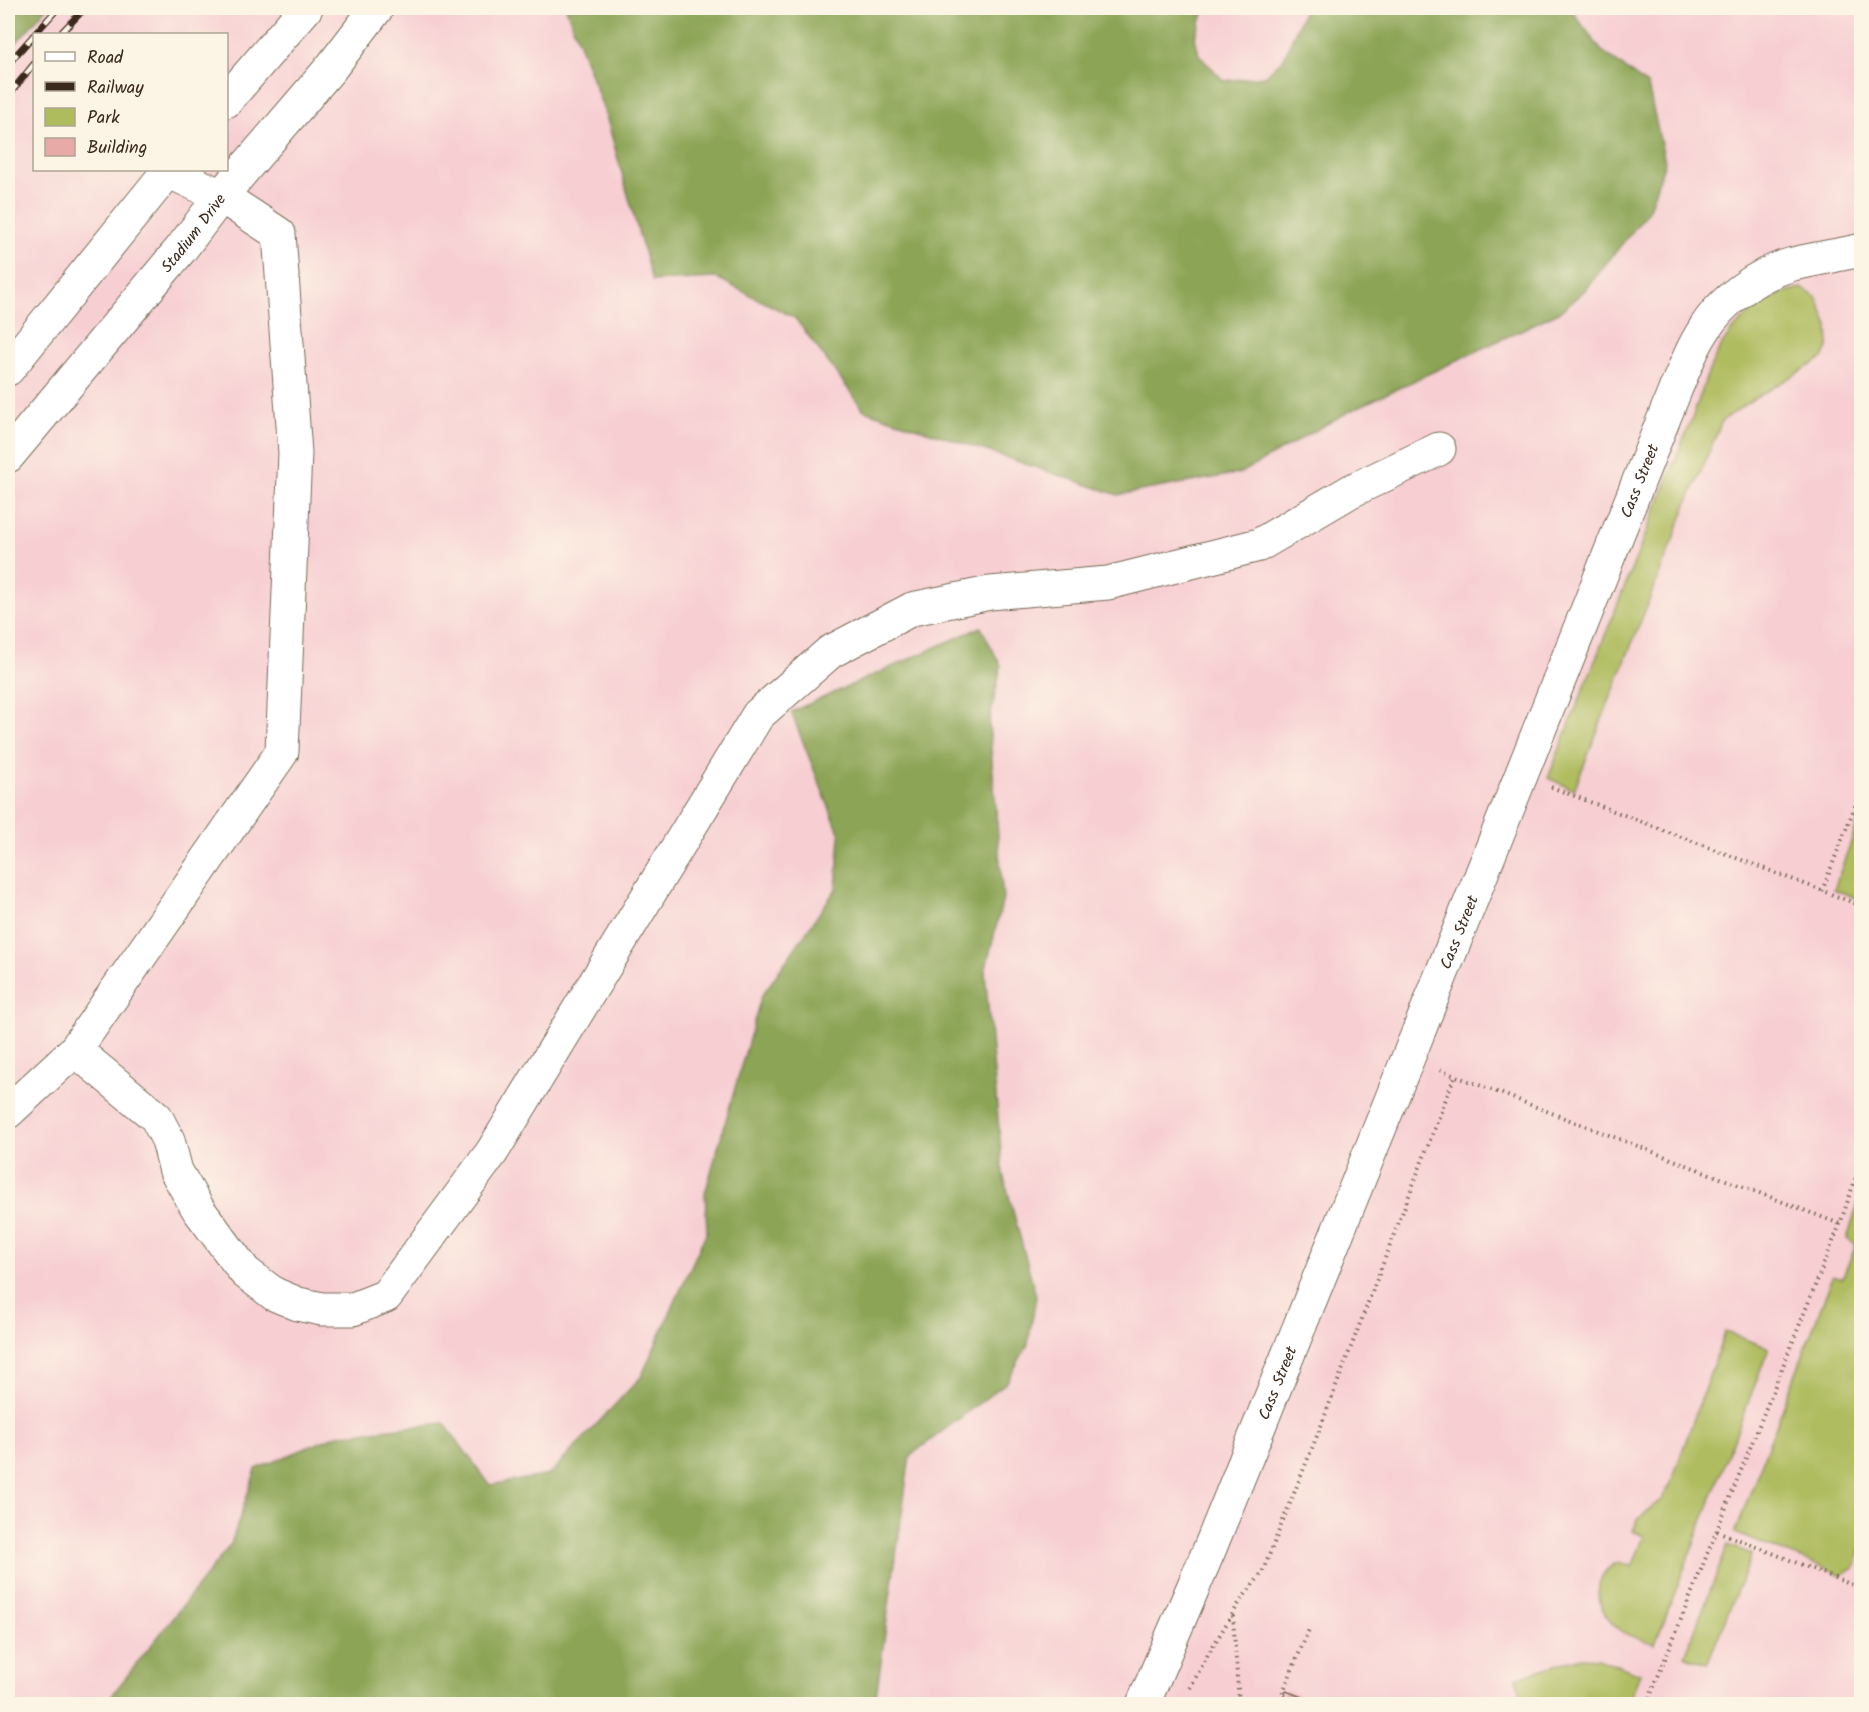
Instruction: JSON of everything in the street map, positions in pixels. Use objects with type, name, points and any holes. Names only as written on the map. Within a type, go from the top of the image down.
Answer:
[{"type":"street","points":[[228,99],[306,8]]},
{"type":"street","name":"Stadium Drive","points":[[8,456],[181,249],[221,196],[330,69],[377,8]]},
{"type":"street","points":[[8,369],[167,171]]},
{"type":"street","points":[[8,1112],[75,1050],[282,752],[294,453],[279,234],[221,196],[170,171]]},
{"type":"street","name":"Cass Street","points":[[1143,1704],[1214,1537],[1522,776],[1676,388],[1701,333],[1713,315],[1732,298],[1768,274],[1792,265],[1862,250]]},
{"type":"street","points":[[75,1050],[156,1117],[168,1140],[176,1171],[198,1209],[245,1272],[274,1294],[298,1304],[322,1309],[353,1309],[386,1296],[492,1152],[758,715],[830,652],[912,609],[990,593],[1108,583],[1259,545],[1351,491],[1438,449]]},
{"type":"path","points":[[1522,776],[1862,906]]},
{"type":"path","points":[[1822,891],[1862,788]]},
{"type":"path","points":[[1408,1058],[1840,1224]]},
{"type":"path","points":[[1187,1694],[1241,1600],[1262,1573],[1275,1543],[1455,1075]]},
{"type":"path","points":[[1647,1704],[1840,1224],[1862,1159]]},
{"type":"path","points":[[1855,1177],[1862,1173]]},
{"type":"path","points":[[1717,1532],[1862,1589]]},
{"type":"path","points":[[1855,1586],[1862,1573]]},
{"type":"path","points":[[1233,1615],[1239,1704]]},
{"type":"path","points":[[1278,1704],[1310,1627]]},
{"type":"shaded area","points":[[8,8],[1861,8],[1861,1704],[8,1704]]},
{"type":"green space","points":[[8,8],[47,8],[8,52]]},
{"type":"green space","points":[[566,8],[1205,8],[1195,37],[1199,55],[1224,81],[1265,76],[1284,58],[1305,8],[1570,8],[1601,50],[1648,86],[1665,162],[1648,212],[1584,291],[1559,312],[1348,412],[1241,473],[1118,495],[864,410],[795,318],[717,278],[652,281],[606,116]]},
{"type":"green space","points":[[1802,288],[1817,298],[1828,326],[1829,345],[1823,358],[1752,400],[1722,421],[1574,790],[1548,778],[1718,351],[1746,316],[1780,294]]},
{"type":"green space","points":[[981,627],[1001,666],[989,723],[1003,899],[985,972],[1003,1174],[1036,1296],[1028,1344],[1007,1382],[910,1456],[875,1704],[105,1704],[231,1544],[256,1469],[337,1435],[444,1423],[490,1485],[549,1475],[641,1377],[707,1231],[705,1193],[761,997],[836,889],[840,835],[791,712]]},
{"type":"green space","points":[[1861,814],[1862,900],[1834,889]]},
{"type":"green space","points":[[1861,1195],[1862,1547],[1854,1568],[1842,1575],[1735,1533],[1833,1276],[1842,1279],[1856,1245],[1847,1239]]},
{"type":"green space","points":[[1725,1332],[1769,1348],[1655,1644],[1628,1635],[1612,1623],[1601,1605],[1599,1585],[1609,1568],[1619,1562],[1632,1567],[1644,1536],[1633,1531],[1638,1519],[1663,1499]]},
{"type":"green space","points":[[1728,1545],[1752,1554],[1707,1664],[1685,1655]]},
{"type":"green space","points":[[1580,1657],[1598,1658],[1640,1674],[1628,1704],[1532,1704],[1523,1700],[1516,1678]]},
{"type":"building","points":[[1286,1691],[1320,1704],[1281,1704]]},
{"type":"railway","points":[[36,33],[58,8]]},
{"type":"railway","points":[[61,33],[85,8]]},
{"type":"railway","points":[[8,64],[33,36]]},
{"type":"railway","points":[[8,96],[33,65]]}]
